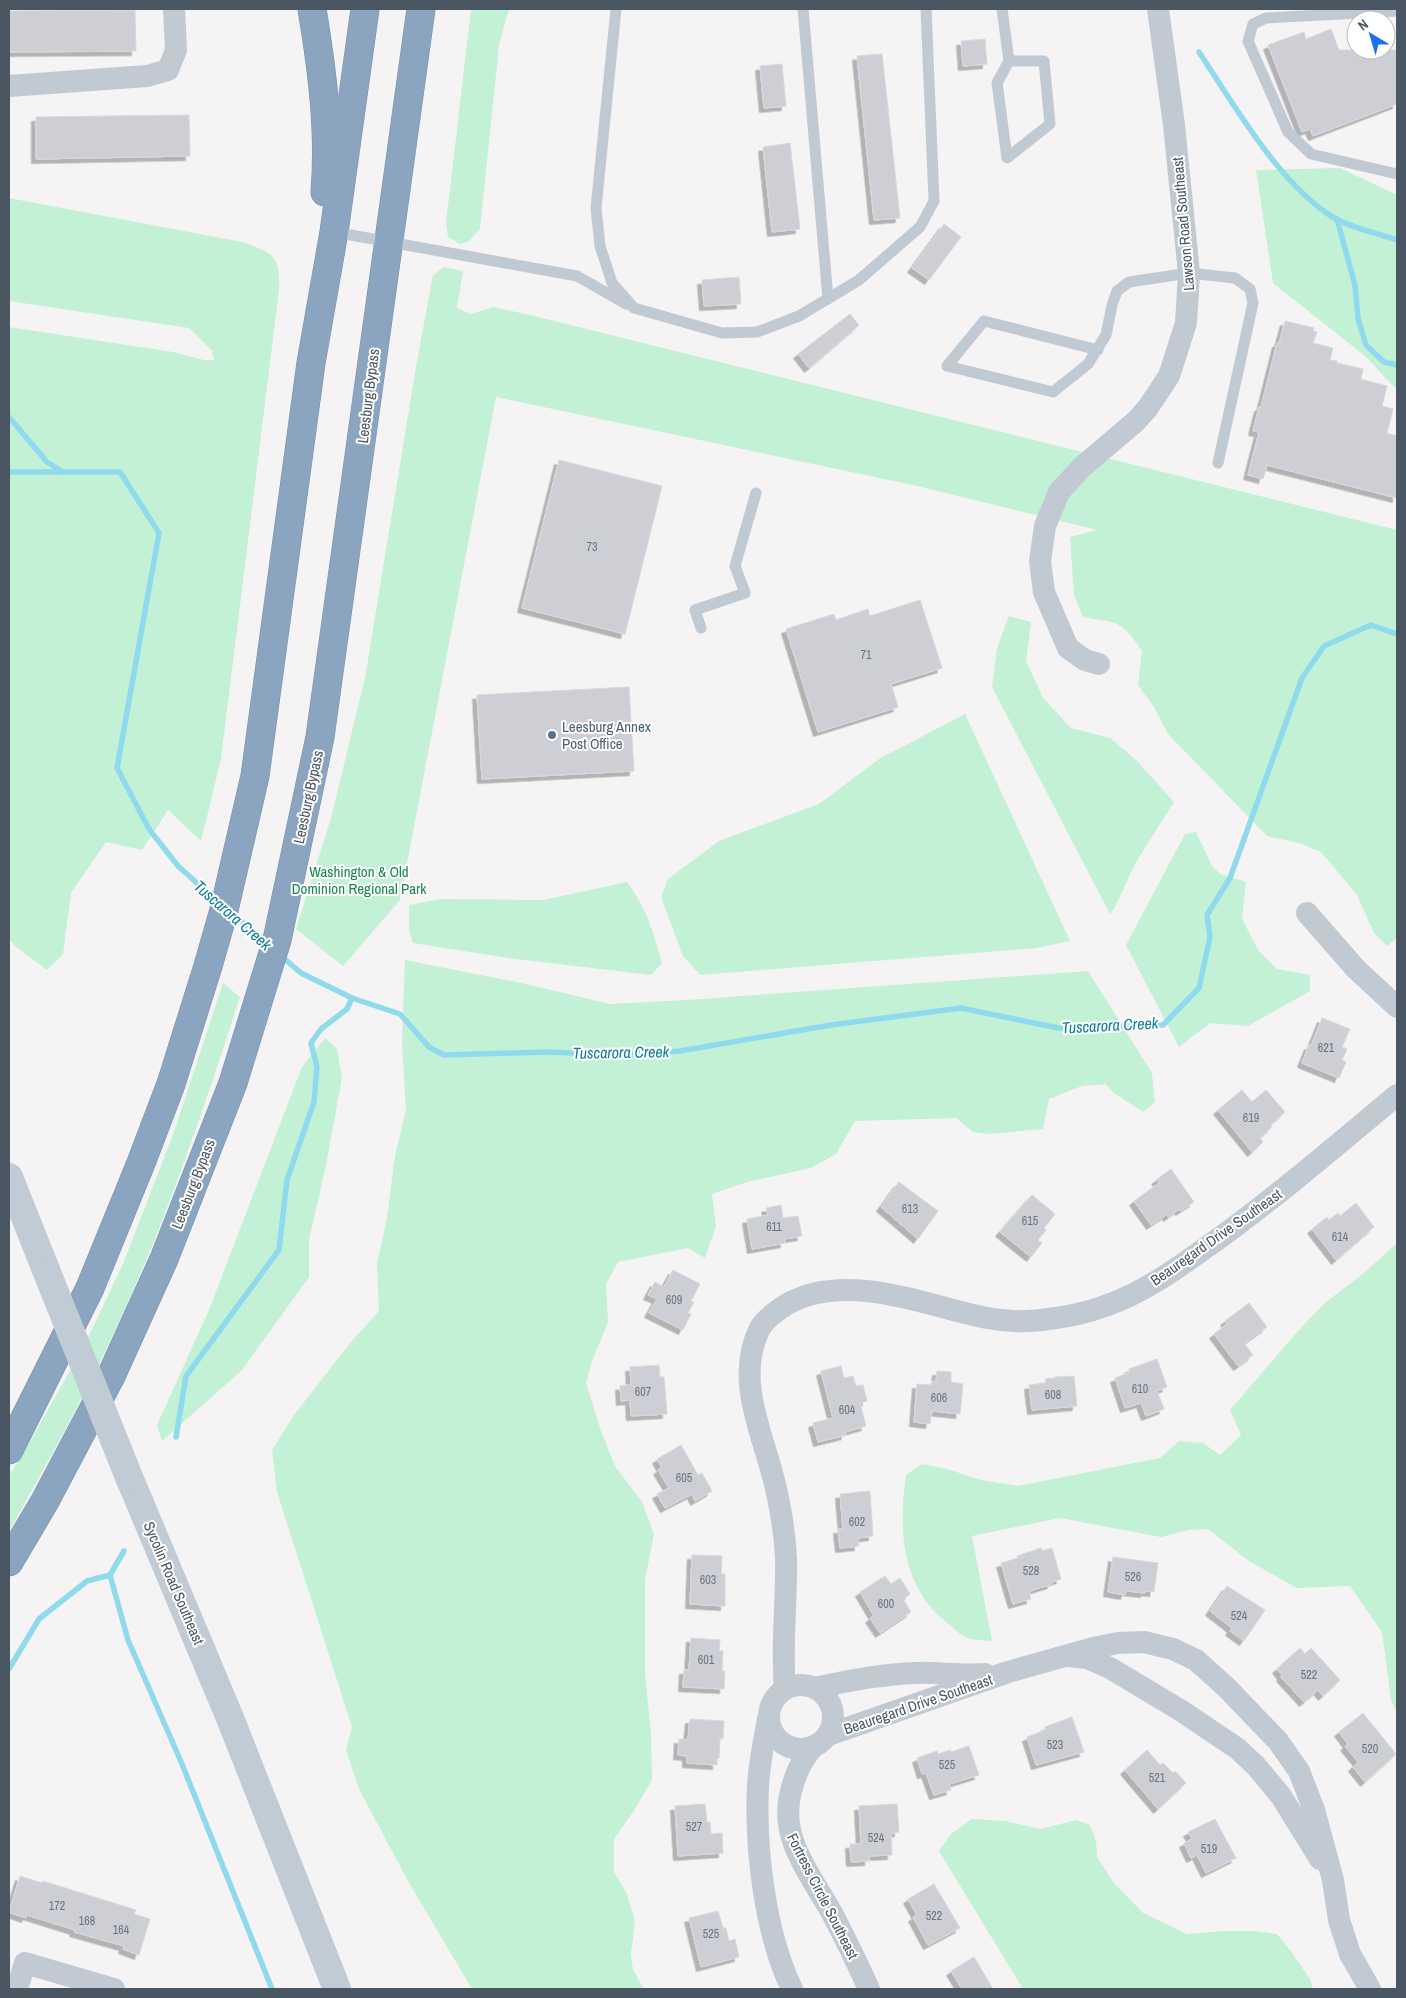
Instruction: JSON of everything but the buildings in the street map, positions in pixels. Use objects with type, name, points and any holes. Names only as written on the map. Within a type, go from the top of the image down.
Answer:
[{"type":"highway","points":[[311,363],[326,178],[326,118],[321,61],[312,9]]},
{"type":"highway","points":[[9,1450],[90,1288],[171,1084],[208,966],[244,826],[255,776],[311,363],[334,232],[365,9]]},
{"type":"highway","name":"Leesburg Bypass","points":[[9,1562],[45,1501],[111,1376],[164,1259],[233,1083],[277,940],[322,728],[421,9]]},
{"type":"main road","name":"Sycolin Road Southeast","points":[[9,1177],[230,1718],[337,1989]]},
{"type":"street","points":[[9,86],[147,76],[168,70],[176,50],[174,9]]},
{"type":"street","name":"Lawson Road Southeast","points":[[1099,664],[1085,660],[1068,648],[1044,592],[1040,561],[1045,526],[1059,492],[1082,467],[1135,422],[1146,409],[1169,376],[1186,323],[1189,273],[1174,125],[1158,9]]},
{"type":"street","points":[[1307,913],[1356,969],[1397,1007]]},
{"type":"street","name":"Beauregard Drive Southeast","points":[[785,1689],[782,1661],[786,1556],[778,1497],[751,1396],[750,1370],[752,1349],[762,1325],[780,1308],[797,1299],[836,1291],[881,1293],[989,1318],[1036,1320],[1074,1316],[1108,1306],[1140,1290],[1183,1264],[1306,1172],[1397,1095]]},
{"type":"street","name":"Beauregard Drive Southeast","points":[[820,1741],[1008,1672],[1093,1648],[1118,1642],[1144,1642],[1173,1649],[1196,1660],[1227,1688],[1278,1741],[1298,1771],[1314,1810],[1333,1880],[1339,1920],[1350,1954],[1370,1989]]},
{"type":"street","name":"Beauregard Drive Southeast","points":[[1068,1656],[1086,1658],[1110,1668],[1180,1710],[1238,1749],[1256,1766],[1281,1796],[1333,1880]]},
{"type":"street","name":"Beauregard Drive Southeast","points":[[816,1688],[839,1682],[915,1673],[967,1676],[1008,1672]]},
{"type":"street","points":[[768,1719],[771,1730],[778,1740],[787,1747],[797,1749],[820,1741],[832,1724],[833,1714],[829,1701],[822,1692],[816,1688],[804,1685],[790,1686],[785,1689],[774,1698],[769,1709],[758,1787],[759,1852],[778,1956],[792,1989]]},
{"type":"street","name":"Fortress Circle Southeast","points":[[820,1741],[800,1763],[787,1806],[788,1827],[795,1848],[834,1917],[869,1989]]},
{"type":"street","points":[[17,1989],[17,1960],[114,1989]]},
{"type":"lane","points":[[616,9],[596,208],[600,246],[612,283],[634,308]]},
{"type":"lane","points":[[803,9],[828,300]]},
{"type":"lane","points":[[334,232],[577,276],[634,308],[722,333],[757,332],[799,316],[860,280],[920,227],[934,201],[926,9]]},
{"type":"lane","points":[[1002,9],[1009,61],[997,83],[1007,158],[1050,124],[1044,61],[1009,61]]},
{"type":"lane","points":[[1397,11],[1266,18],[1253,24],[1248,41],[1288,132],[1311,154],[1397,174]]},
{"type":"lane","points":[[1098,350],[984,321],[948,366],[1053,392],[1088,364],[1098,350],[1106,335],[1112,306],[1118,291],[1129,282],[1189,273],[1235,278],[1250,289],[1254,303],[1218,463]]},
{"type":"lane","points":[[701,628],[695,610],[745,593],[735,566],[756,493]]},
{"type":"green space","points":[[471,9],[509,9],[499,45],[480,229],[469,241],[460,244],[448,237],[446,223]]},
{"type":"green space","points":[[1340,168],[1397,195],[1397,390],[1365,356],[1273,283],[1256,170]]},
{"type":"green space","points":[[9,198],[242,242],[261,249],[273,257],[278,269],[279,278],[221,759],[201,841],[168,810],[142,850],[106,842],[71,893],[63,954],[47,970],[16,947],[9,939],[9,327],[173,352],[204,360],[214,360],[212,351],[189,328],[9,301]]},
{"type":"green space","name":"Washington & Old Dominion Regional Park","points":[[444,267],[463,271],[457,308],[471,314],[493,307],[530,315],[1397,530],[1397,938],[1387,946],[1374,933],[1357,895],[1321,852],[1299,843],[1267,836],[1168,734],[1154,707],[1138,685],[1142,651],[1124,628],[1112,622],[1083,617],[1074,595],[1070,537],[1097,530],[913,485],[496,397],[400,900],[343,966],[296,929],[331,818],[365,678],[433,275]]},
{"type":"green space","points":[[1009,616],[1031,622],[1026,661],[1043,698],[1071,728],[1110,738],[1136,760],[1174,802],[1136,862],[1110,914],[992,687],[997,648]]},
{"type":"green space","points":[[965,714],[1070,941],[1036,948],[700,975],[683,956],[661,897],[668,879],[719,841],[819,804],[879,759]]},
{"type":"green space","points":[[1196,832],[1212,866],[1220,874],[1246,882],[1242,919],[1258,950],[1277,969],[1310,975],[1310,991],[1248,1026],[1210,1023],[1179,1047],[1126,945],[1185,834]]},
{"type":"green space","points":[[627,882],[634,891],[649,921],[662,963],[651,975],[508,958],[413,943],[409,929],[409,905],[440,899],[543,900]]},
{"type":"green space","points":[[405,960],[517,982],[610,1004],[1088,971],[1152,1073],[1155,1102],[1143,1112],[1114,1093],[1105,1084],[1082,1086],[1049,1099],[1043,1129],[989,1134],[973,1132],[956,1118],[855,1121],[836,1154],[811,1168],[747,1182],[712,1194],[716,1226],[705,1258],[688,1248],[618,1262],[606,1284],[608,1322],[592,1361],[586,1383],[600,1428],[615,1466],[642,1502],[654,1534],[645,1580],[645,1674],[651,1733],[652,1780],[614,1839],[614,1872],[626,1892],[635,1920],[631,1953],[633,1970],[644,1989],[472,1989],[408,1881],[359,1789],[346,1750],[352,1727],[277,1492],[272,1450],[294,1415],[350,1343],[379,1311],[377,1264],[387,1218],[395,1156],[406,1110],[402,1044]]},
{"type":"green space","points":[[223,983],[240,997],[212,1083],[166,1211],[131,1296],[88,1387],[9,1531],[9,1476],[86,1342],[123,1264],[174,1132]]},
{"type":"green space","points":[[325,1038],[337,1049],[342,1078],[326,1165],[309,1240],[309,1277],[242,1370],[162,1441],[157,1425],[209,1310],[302,1067]]},
{"type":"green space","points":[[1397,1243],[1397,1714],[1391,1700],[1382,1632],[1350,1586],[1297,1588],[1249,1561],[1208,1529],[1189,1530],[1161,1537],[1060,1518],[972,1536],[992,1641],[971,1639],[963,1636],[934,1610],[921,1594],[912,1576],[903,1537],[906,1475],[922,1464],[947,1469],[981,1480],[1018,1486],[1160,1458],[1179,1441],[1203,1443],[1220,1455],[1241,1435],[1230,1410],[1298,1331],[1326,1302],[1364,1273]]},
{"type":"green space","points":[[972,1819],[1005,1821],[1041,1829],[1076,1820],[1090,1825],[1096,1841],[1097,1857],[1114,1883],[1143,1913],[1187,1934],[1254,1931],[1277,1934],[1310,1979],[1313,1989],[1023,1989],[939,1851],[951,1834]]},
{"type":"waterway","points":[[1199,52],[1243,120],[1296,187],[1316,205],[1336,219],[1397,240]]},
{"type":"waterway","points":[[1337,219],[1355,285],[1358,319],[1366,345],[1384,362],[1397,365]]},
{"type":"waterway","points":[[9,417],[47,462],[63,472]]},
{"type":"waterway","name":"Tuscarora Creek","points":[[9,472],[120,472],[159,533],[117,768],[149,829],[178,866],[217,901]]},
{"type":"waterway","name":"Tuscarora Creek","points":[[281,956],[301,973],[352,998],[400,1014],[429,1047],[444,1055],[547,1052],[623,1055],[680,1051],[831,1025],[961,1008],[1058,1028],[1163,1025],[1199,988],[1210,937],[1207,915],[1230,878],[1302,678],[1324,646],[1371,625],[1397,634]]},
{"type":"waterway","name":"Tuscarora Creek","points":[[232,913],[268,945]]},
{"type":"waterway","points":[[176,1437],[186,1376],[279,1250],[287,1180],[314,1102],[317,1067],[311,1043],[321,1029],[347,1009],[352,998]]},
{"type":"waterway","points":[[9,1669],[39,1619],[87,1581],[110,1575],[124,1551]]},
{"type":"waterway","points":[[110,1575],[128,1640],[182,1764],[272,1989]]},
{"type":"place","name":"Leesburg Annex Post Office","points":[[552,735]]}]
